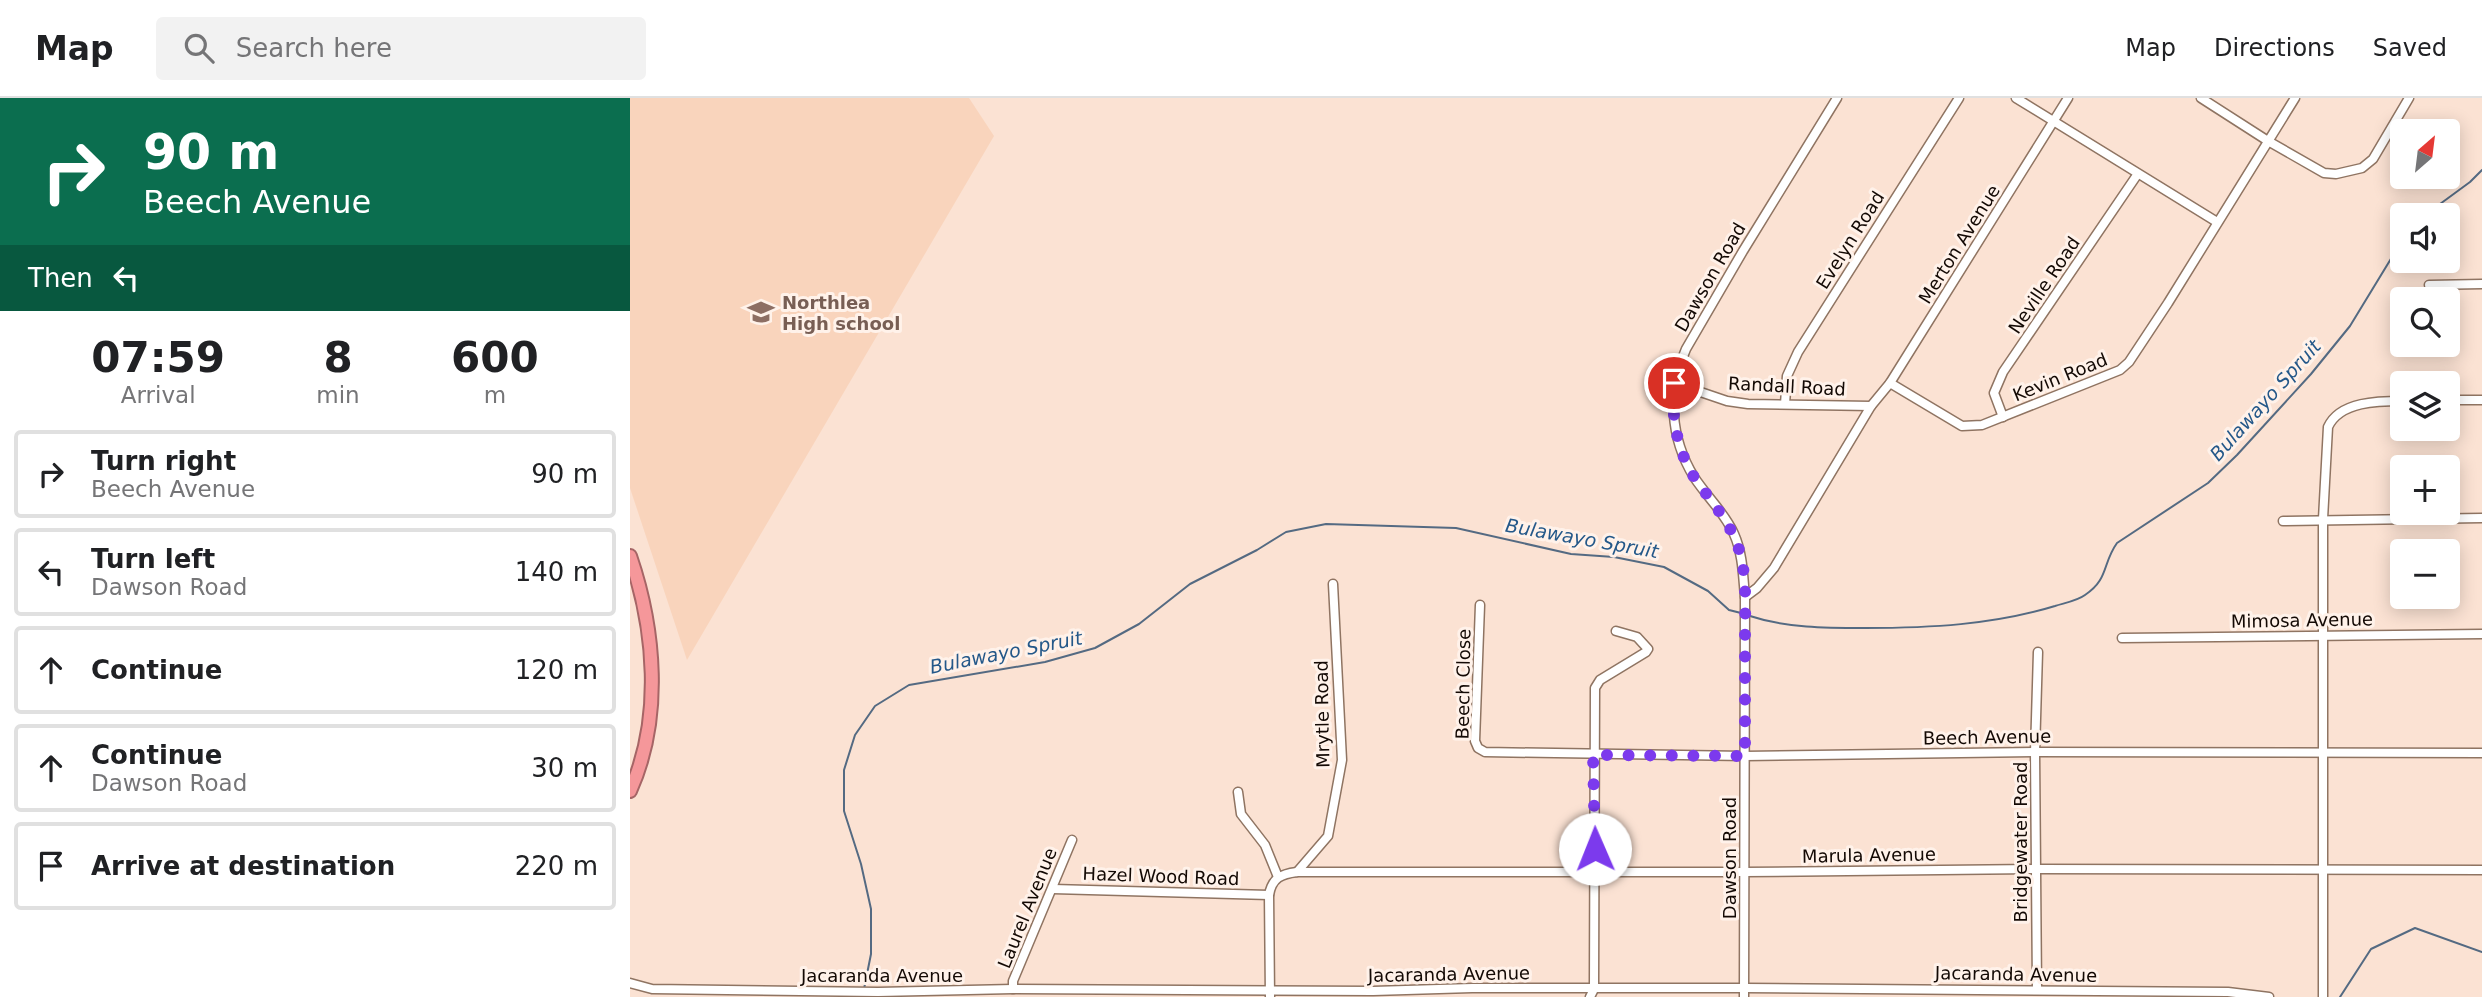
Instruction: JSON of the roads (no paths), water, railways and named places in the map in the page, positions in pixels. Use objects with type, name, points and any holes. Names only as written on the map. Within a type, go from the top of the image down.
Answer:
[{"type":"highway","points":[[630,556],[648,620],[651,685],[644,748],[630,791]]},
{"type":"street","name":"Dawson Road","points":[[1745,992],[1745,598],[1741,557],[1734,534],[1695,477],[1681,451],[1675,429],[1674,383],[1686,349],[1837,98]]},
{"type":"street","name":"Evelyn Road","points":[[1785,404],[1787,376],[1798,352],[1959,98]]},
{"type":"street","points":[[2016,98],[2217,222]]},
{"type":"street","name":"Merton Avenue","points":[[1890,383],[2068,98]]},
{"type":"street","points":[[2201,98],[2267,141],[2324,173],[2346,174],[2373,159],[2409,98]]},
{"type":"street","name":"Kevin Road","points":[[1890,383],[1962,426],[1982,425],[2112,374],[2129,362],[2295,98]]},
{"type":"street","name":"Neville Road","points":[[2003,417],[1994,393],[2003,372],[2137,175]]},
{"type":"street","points":[[2429,285],[2482,285]]},
{"type":"street","name":"Randall Road","points":[[1674,383],[1727,401],[1871,406]]},
{"type":"street","points":[[1745,598],[1774,569],[1871,406],[1890,383]]},
{"type":"street","points":[[2460,400],[2482,400]]},
{"type":"street","points":[[2323,997],[2323,519],[2326,449],[2331,420],[2340,412],[2364,403],[2390,402]]},
{"type":"street","points":[[2283,521],[2482,518]]},
{"type":"street","name":"Mrytle Road","points":[[1297,872],[1328,836],[1342,760],[1333,584]]},
{"type":"street","name":"Beech Close","points":[[1480,605],[1475,741],[1478,748],[1493,752]]},
{"type":"street","points":[[1592,993],[1596,684],[1647,650],[1644,642],[1637,637],[1616,631]]},
{"type":"street","name":"Mimosa Avenue","points":[[2122,638],[2482,634]]},
{"type":"street","name":"Bridgewater Road","points":[[2038,652],[2035,752],[2038,989]]},
{"type":"street","name":"Beech Avenue","points":[[1493,752],[1745,756],[2035,752],[2482,753]]},
{"type":"street","points":[[1238,792],[1241,814],[1265,845],[1278,877],[1270,887],[1269,895],[1270,993]]},
{"type":"street","name":"Laurel Avenue","points":[[1013,989],[1013,981],[1072,839]]},
{"type":"street","name":"Marula Avenue","points":[[1278,877],[1297,872],[2482,870]]},
{"type":"street","name":"Hazel Wood Road","points":[[1053,888],[1269,895]]},
{"type":"street","name":"Jacaranda Avenue","points":[[630,983],[652,989],[950,994],[1013,989],[1055,994],[2038,989],[2116,994],[2228,992],[2269,997]]},
{"type":"waterway","name":"Bulawayo Spruit","points":[[2441,203],[2482,170]]},
{"type":"waterway","name":"Bulawayo Spruit","points":[[1750,616],[1778,623],[1821,627],[1937,626],[2008,617],[2082,597],[2093,589],[2102,577],[2117,543],[2208,483],[2237,455],[2311,374],[2350,326],[2390,260]]},
{"type":"waterway","name":"Bulawayo Spruit","points":[[864,989],[871,954],[871,909],[861,864],[844,811],[844,770],[855,735],[875,706],[909,685],[1045,662],[1095,648],[1139,624],[1190,584],[1286,532],[1326,524],[1456,528],[1571,554],[1614,557],[1664,567],[1708,591],[1729,610],[1741,613]]},
{"type":"waterway","points":[[2340,997],[2371,949],[2415,928],[2482,952]]},
{"type":"place","name":"Northlea High school","points":[[761,312]]}]
